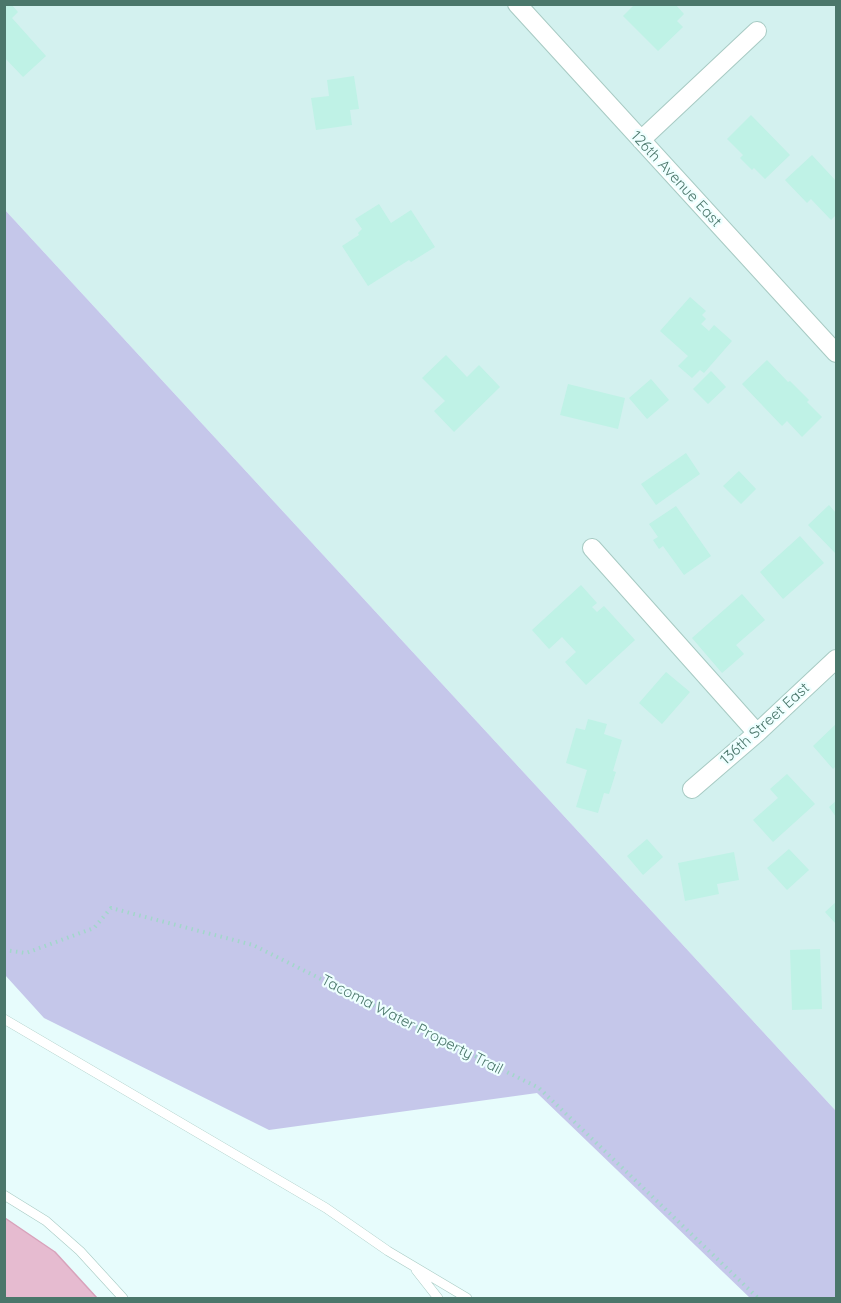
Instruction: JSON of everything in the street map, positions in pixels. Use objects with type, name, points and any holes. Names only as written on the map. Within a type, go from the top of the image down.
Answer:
[{"type":"street","name":"126th Avenue East","points":[[517,4],[837,353]]},
{"type":"street","points":[[640,140],[757,31]]},
{"type":"street","points":[[592,548],[756,733]]},
{"type":"street","name":"136th Street East","points":[[692,789],[837,659]]},
{"type":"lane","points":[[4,1019],[326,1208],[388,1251],[467,1299]]},
{"type":"lane","points":[[4,1195],[46,1221],[80,1251],[123,1299]]},
{"type":"lane","points":[[411,1265],[438,1299]]},
{"type":"path","name":"Tacoma Water Property Trail","points":[[4,950],[26,953],[94,928],[111,908],[253,945],[539,1088],[758,1299]]},
{"type":"shaded area","points":[[5,5],[836,5],[836,1111],[5,210]]},
{"type":"shaded area","points":[[5,210],[836,1111],[836,1298],[750,1298],[537,1093],[269,1130],[44,1018],[5,975]]},
{"type":"shaded area","points":[[5,1218],[55,1252],[97,1298],[5,1298]]},
{"type":"building","points":[[4,4],[11,4],[18,12],[12,18],[46,56],[23,77],[4,57]]},
{"type":"building","points":[[635,4],[660,4],[662,6],[663,4],[675,4],[684,14],[677,21],[683,27],[658,51],[623,16]]},
{"type":"building","points":[[354,76],[359,109],[350,110],[352,125],[316,130],[311,98],[329,96],[327,80]]},
{"type":"building","points":[[751,115],[790,155],[765,179],[740,158],[743,155],[727,139]]},
{"type":"building","points":[[812,155],[836,181],[836,215],[831,220],[811,199],[807,203],[785,180]]},
{"type":"building","points":[[379,204],[391,223],[411,210],[435,247],[411,262],[409,260],[368,286],[342,246],[359,235],[362,229],[355,219]]},
{"type":"building","points":[[690,297],[706,311],[702,315],[706,319],[701,324],[709,331],[714,325],[732,341],[704,373],[700,370],[692,378],[678,366],[688,356],[660,331]]},
{"type":"building","points":[[446,355],[467,377],[479,365],[500,387],[454,432],[434,411],[445,401],[422,378]]},
{"type":"building","points":[[767,360],[809,400],[807,402],[822,417],[802,437],[787,421],[782,426],[742,384]]},
{"type":"building","points":[[711,371],[726,387],[708,404],[693,389]]},
{"type":"building","points":[[651,379],[669,400],[647,419],[629,398]]},
{"type":"building","points":[[568,384],[625,398],[618,429],[560,415]]},
{"type":"building","points":[[686,453],[700,474],[656,505],[641,484]]},
{"type":"building","points":[[739,471],[756,489],[741,504],[723,486]]},
{"type":"building","points":[[829,505],[836,513],[836,554],[808,525]]},
{"type":"building","points":[[676,506],[711,556],[684,575],[663,546],[659,549],[653,540],[658,537],[649,524]]},
{"type":"building","points":[[800,536],[824,563],[783,599],[760,572]]},
{"type":"building","points":[[581,585],[597,603],[592,607],[597,612],[604,606],[635,640],[586,685],[565,662],[576,652],[562,637],[549,649],[532,630]]},
{"type":"building","points":[[742,594],[765,620],[736,645],[744,654],[722,673],[692,638]]},
{"type":"building","points":[[666,672],[690,692],[662,724],[639,703]]},
{"type":"building","points":[[588,719],[607,724],[604,734],[622,740],[609,794],[604,793],[598,813],[576,807],[587,770],[566,763],[576,728],[585,730]]},
{"type":"building","points":[[836,724],[836,766],[833,769],[813,746]]},
{"type":"building","points":[[787,774],[815,804],[773,842],[753,820],[778,798],[770,789]]},
{"type":"building","points":[[836,801],[836,817],[829,807]]},
{"type":"building","points":[[647,839],[663,857],[643,875],[627,856]]},
{"type":"building","points":[[789,849],[809,870],[787,890],[767,868]]},
{"type":"building","points":[[734,852],[739,880],[717,884],[719,894],[685,901],[678,863]]},
{"type":"building","points":[[836,902],[836,924],[825,912]]},
{"type":"building","points":[[820,949],[822,1009],[792,1010],[790,950]]}]
